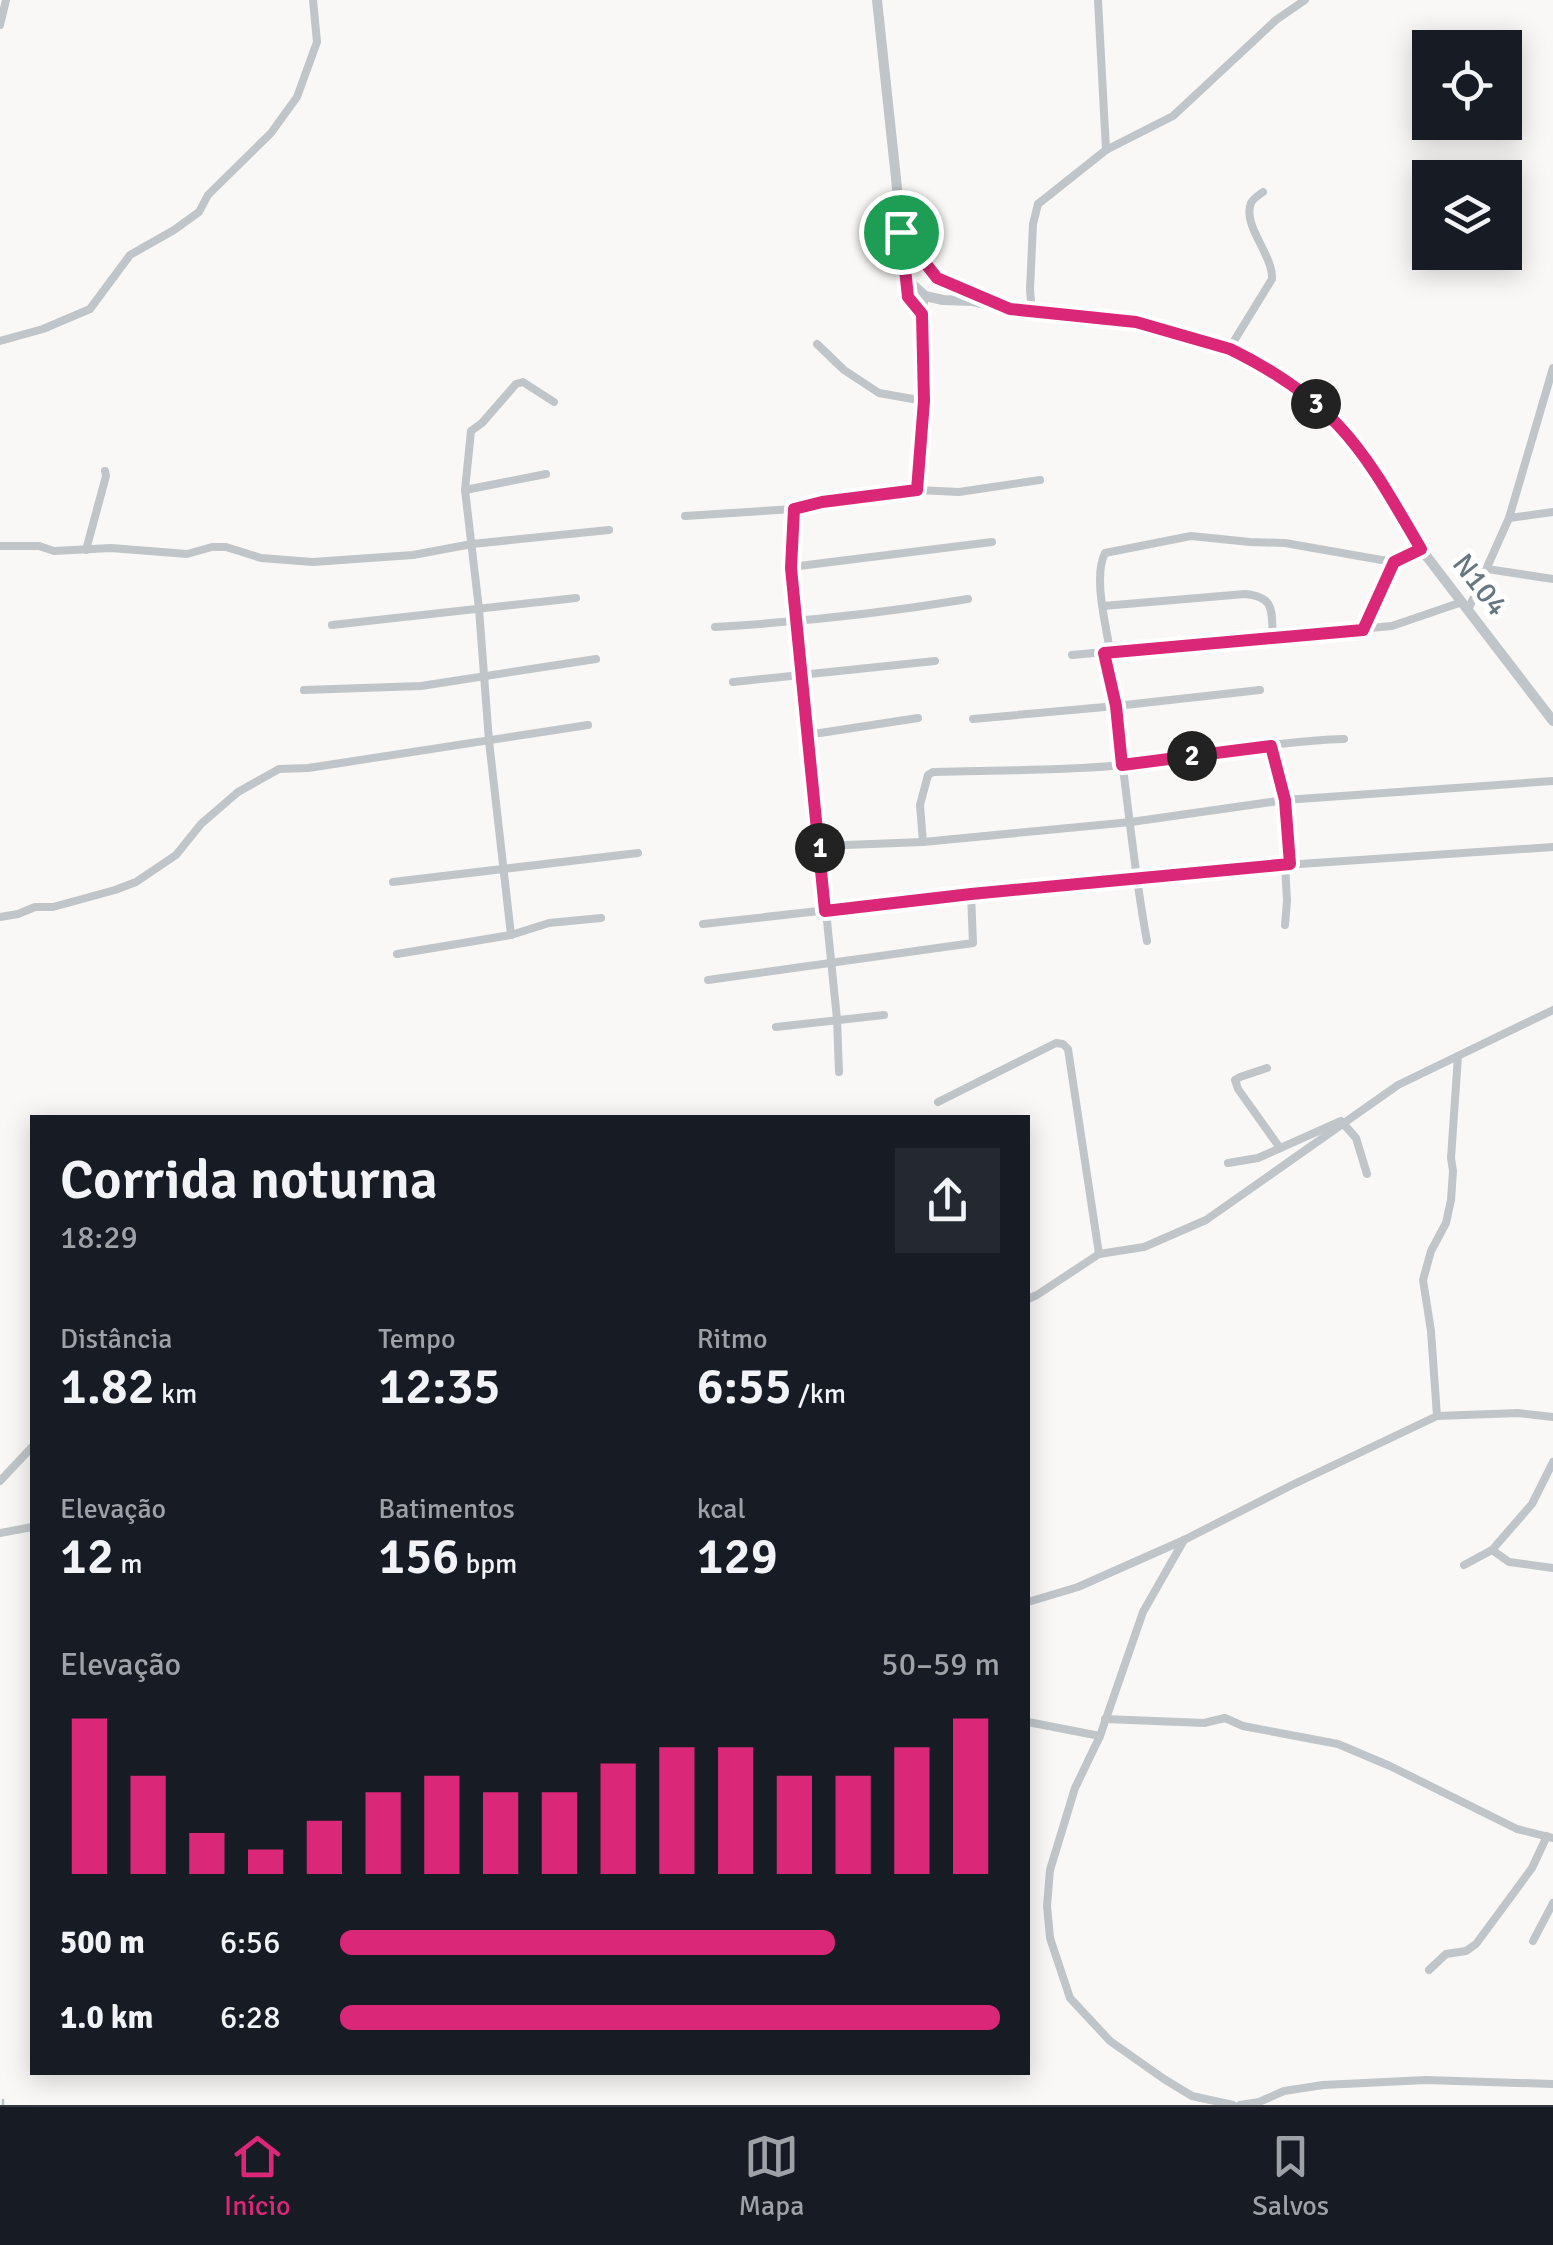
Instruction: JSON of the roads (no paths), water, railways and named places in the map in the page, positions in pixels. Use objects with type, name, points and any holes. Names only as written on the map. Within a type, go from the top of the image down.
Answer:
[{"type":"street","points":[[0,25],[6,0]]},
{"type":"street","points":[[0,341],[43,329],[90,309],[130,256],[199,212],[208,194],[271,133],[297,96],[316,42],[312,0]]},
{"type":"street","points":[[877,0],[908,297],[922,314]]},
{"type":"street","points":[[1098,0],[1106,150]]},
{"type":"street","points":[[1032,311],[1033,224],[1038,204],[1106,150],[1173,116],[1276,20],[1304,0]]},
{"type":"street","points":[[1230,349],[1272,280],[1272,268],[1252,225],[1252,200],[1263,192]]},
{"type":"street","name":"N104","points":[[901,232],[937,278],[1010,309]]},
{"type":"street","points":[[906,272],[925,296],[924,401],[917,490]]},
{"type":"street","name":"N104","points":[[925,296],[1136,322],[1230,349],[1303,392],[1340,426],[1372,469],[1421,549],[1553,721]]},
{"type":"street","points":[[817,344],[844,370],[879,393],[924,401]]},
{"type":"street","points":[[1072,655],[1363,630],[1465,606],[1488,569],[1509,518],[1553,368]]},
{"type":"street","points":[[511,935],[465,490],[470,431],[516,384],[523,382],[554,402]]},
{"type":"street","points":[[86,550],[105,471]]},
{"type":"street","points":[[465,490],[546,474]]},
{"type":"street","points":[[685,516],[794,509],[917,490],[959,492],[1040,480]]},
{"type":"street","points":[[794,509],[791,568],[837,1019],[839,1072]]},
{"type":"street","points":[[1509,518],[1553,512]]},
{"type":"street","points":[[0,546],[187,554],[226,547],[261,558],[313,562],[413,555],[472,544],[610,530]]},
{"type":"street","points":[[1147,941],[1107,652],[1100,562],[1105,553],[1190,536],[1285,543],[1394,562],[1421,549]]},
{"type":"street","points":[[791,568],[992,542]]},
{"type":"street","points":[[1363,630],[1394,562]]},
{"type":"street","points":[[1488,569],[1553,579]]},
{"type":"street","points":[[1103,606],[1245,594],[1261,596],[1271,612],[1272,638]]},
{"type":"street","points":[[332,625],[576,598]]},
{"type":"street","points":[[714,627],[797,622],[968,599]]},
{"type":"street","points":[[304,690],[421,686],[596,658]]},
{"type":"street","points":[[733,682],[935,660]]},
{"type":"street","points":[[973,720],[1260,690]]},
{"type":"street","points":[[807,735],[918,718]]},
{"type":"street","points":[[0,917],[35,907],[53,907],[136,882],[176,854],[216,809],[279,769],[308,768],[588,725]]},
{"type":"street","points":[[923,842],[920,805],[928,775],[934,772],[1122,765],[1298,740],[1344,739]]},
{"type":"street","points":[[1271,746],[1285,800],[1285,924]]},
{"type":"street","points":[[820,846],[923,842],[1131,822],[1285,800],[1553,781]]},
{"type":"street","points":[[703,924],[1136,878],[1553,847]]},
{"type":"street","points":[[393,882],[638,853]]},
{"type":"street","points":[[708,980],[973,943],[971,894]]},
{"type":"street","points":[[398,954],[511,935],[549,923],[600,918]]},
{"type":"street","points":[[1030,1298],[1099,1254],[1144,1247],[1206,1220],[1398,1085],[1553,1010]]},
{"type":"street","points":[[776,1027],[884,1015]]},
{"type":"street","points":[[938,1102],[1056,1043],[1064,1044],[1068,1048],[1099,1254]]},
{"type":"street","points":[[1437,1416],[1424,1280],[1431,1251],[1446,1223],[1450,1200],[1458,1056]]},
{"type":"street","points":[[1267,1068],[1236,1080],[1238,1089],[1280,1148]]},
{"type":"street","points":[[1228,1163],[1244,1162],[1337,1121],[1344,1123],[1356,1138],[1367,1174]]},
{"type":"street","points":[[1030,1601],[1078,1587],[1184,1540],[1437,1416],[1518,1413],[1553,1417]]},
{"type":"street","points":[[0,1480],[30,1450]]},
{"type":"street","points":[[1464,1565],[1492,1550],[1532,1504],[1553,1462]]},
{"type":"street","points":[[0,1533],[30,1527]]},
{"type":"street","points":[[1184,1540],[1143,1612],[1100,1736],[1075,1788],[1050,1870],[1050,1938],[1070,1998],[1110,2041],[1164,2079],[1192,2096],[1236,2105],[1323,2085],[1426,2080],[1553,2084]]},
{"type":"street","points":[[1492,1550],[1509,1562],[1553,1568]]},
{"type":"street","points":[[1105,1719],[1204,1723],[1225,1718],[1243,1726],[1338,1744],[1516,1830],[1550,1837],[1476,1944],[1466,1951],[1446,1954],[1429,1970]]},
{"type":"street","points":[[1030,1722],[1100,1736]]},
{"type":"street","points":[[1533,1940],[1553,1903]]},
{"type":"waterway","points":[[3,2100],[3,2105]]}]
